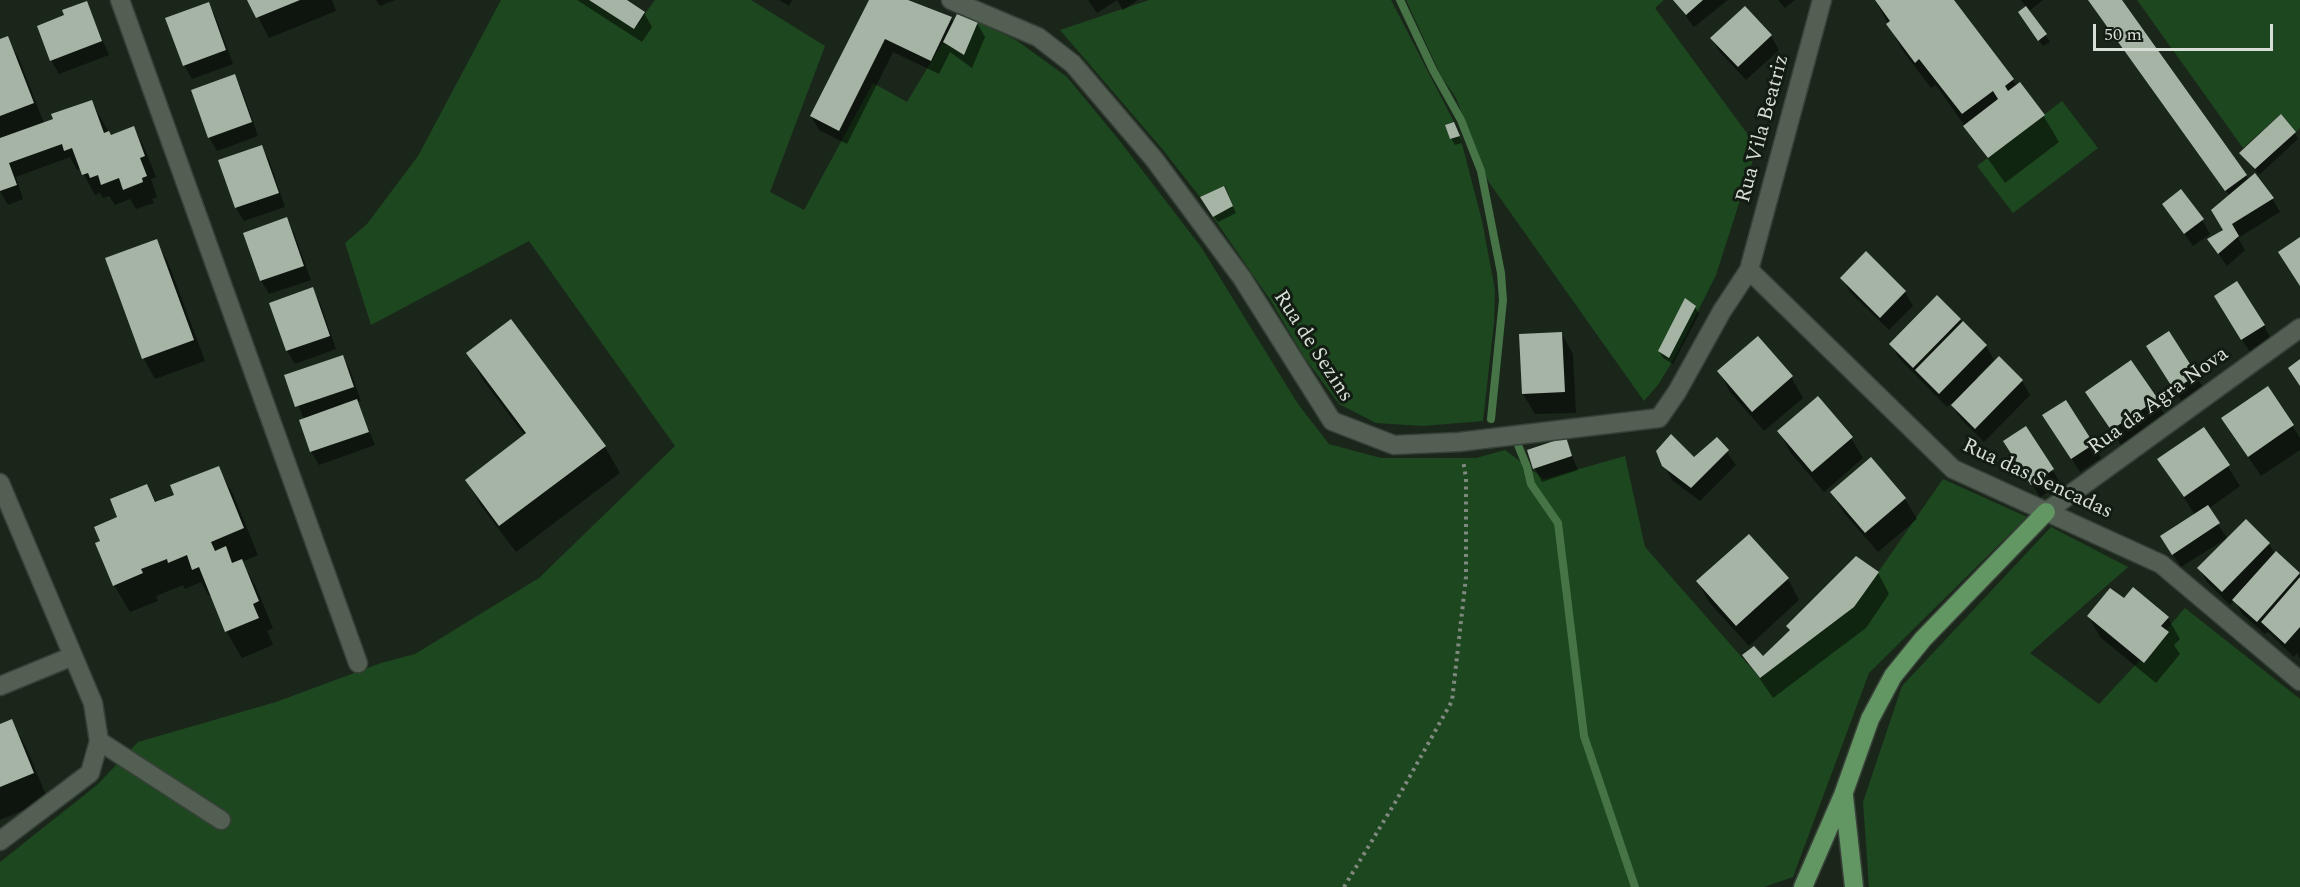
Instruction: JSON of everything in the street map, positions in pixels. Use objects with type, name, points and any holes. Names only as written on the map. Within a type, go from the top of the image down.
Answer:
[{"type":"main road","points":[[1803,887],[1843,795],[1870,719],[1893,676],[1923,639],[2046,512]]},
{"type":"main road","points":[[1843,795],[1854,887]]},
{"type":"street","points":[[120,0],[357,663]]},
{"type":"street","name":"Rua de Sezins","points":[[951,0],[1038,37],[1073,64],[1154,159],[1242,278],[1332,421],[1394,445],[1459,442],[1659,417],[1677,392],[1722,311],[1749,270]]},
{"type":"street","name":"Rua Vila Beatriz","points":[[1749,270],[1822,0]]},
{"type":"street","name":"Rua das Sencadas","points":[[1749,270],[1953,469],[2161,564],[2300,681]]},
{"type":"street","name":"Rua da Agra Nova","points":[[2046,512],[2300,328]]},
{"type":"street","points":[[0,483],[93,703],[99,741],[90,773],[0,841]]},
{"type":"street","points":[[0,686],[73,656]]},
{"type":"street","points":[[99,741],[221,820]]},
{"type":"path","points":[[1344,887],[1452,701],[1466,577],[1466,478],[1459,442]]},
{"type":"green space","points":[[501,0],[589,0],[634,29],[655,0],[751,0],[825,46],[770,192],[804,210],[873,83],[907,102],[943,42],[964,55],[978,22],[1016,40],[1067,77],[1119,140],[1201,247],[1298,404],[1329,444],[1381,458],[1476,458],[1505,450],[1544,479],[1625,456],[1645,547],[1760,678],[1854,607],[1943,479],[2027,517],[1869,673],[1793,877],[1764,887],[0,887],[0,862],[97,785],[138,742],[276,702],[381,663],[415,654],[539,578],[675,446],[529,241],[371,325],[345,243],[367,224],[418,156]]},
{"type":"green space","points":[[1149,0],[1391,0],[1454,122],[1445,125],[1450,138],[1460,136],[1482,221],[1495,290],[1494,323],[1483,421],[1423,426],[1376,423],[1339,404],[1304,357],[1271,301],[1213,217],[1233,206],[1225,186],[1200,197],[1163,150],[1060,30]]},
{"type":"green space","points":[[1406,0],[1664,0],[1655,8],[1757,147],[1716,275],[1675,357],[1658,385],[1644,401],[1488,181],[1456,98],[1441,76]]},
{"type":"green space","points":[[2137,0],[2300,0],[2300,128],[2296,132],[2281,114],[2243,148]]},
{"type":"green space","points":[[2062,101],[2098,148],[2013,213],[1977,166]]},
{"type":"green space","points":[[2051,527],[2128,567],[2030,653],[2099,704],[2140,660],[2144,663],[2169,633],[2166,630],[2185,608],[2300,699],[2300,887],[1869,887],[1863,802],[1902,686]]},
{"type":"building","points":[[247,0],[300,0],[256,18]]},
{"type":"building","points":[[589,0],[627,0],[645,12],[634,29]]},
{"type":"building","points":[[869,0],[908,0],[952,17],[931,61],[885,39],[839,131],[810,116]]},
{"type":"building","points":[[1673,0],[1703,0],[1686,15]]},
{"type":"building","points":[[1875,0],[1954,0],[2014,79],[2005,86],[2008,91],[2020,82],[2045,115],[1988,158],[1963,126],[1998,99],[1993,91],[1962,114],[1919,59],[1915,63],[1886,24],[1890,21]]},
{"type":"building","points":[[2088,0],[2122,0],[2247,175],[2225,191]]},
{"type":"building","points":[[87,1],[102,41],[50,61],[37,26],[64,15],[62,10]]},
{"type":"building","points":[[209,2],[226,50],[183,66],[165,18]]},
{"type":"building","points":[[1745,6],[1772,35],[1738,67],[1710,38]]},
{"type":"building","points":[[2026,6],[2047,34],[2038,41],[2018,12]]},
{"type":"building","points":[[957,14],[978,22],[964,55],[943,42]]},
{"type":"building","points":[[8,36],[34,103],[0,116],[0,39]]},
{"type":"building","points":[[235,74],[252,122],[208,138],[191,90]]},
{"type":"building","points":[[92,100],[104,133],[109,131],[111,135],[134,126],[145,156],[140,158],[147,176],[142,178],[143,182],[123,190],[119,178],[101,185],[98,175],[90,178],[88,173],[82,175],[72,148],[64,151],[62,144],[9,163],[17,185],[0,191],[0,138],[53,119],[51,114]]},
{"type":"building","points":[[2281,114],[2296,132],[2255,169],[2239,153]]},
{"type":"building","points":[[1454,122],[1460,136],[1450,139],[1445,125]]},
{"type":"building","points":[[262,145],[279,193],[235,208],[218,160]]},
{"type":"building","points":[[2255,173],[2274,198],[2232,224],[2239,236],[2218,254],[2207,239],[2223,230],[2211,210]]},
{"type":"building","points":[[1224,186],[1233,206],[1213,217],[1200,197]]},
{"type":"building","points":[[2181,189],[2204,219],[2184,234],[2162,204]]},
{"type":"building","points":[[287,217],[304,266],[260,281],[243,233]]},
{"type":"building","points":[[2300,237],[2300,286],[2278,252]]},
{"type":"building","points":[[157,239],[194,340],[142,359],[105,258]]},
{"type":"building","points":[[1866,251],[1906,291],[1880,318],[1840,278]]},
{"type":"building","points":[[2237,281],[2265,325],[2241,340],[2214,296]]},
{"type":"building","points":[[313,287],[330,336],[286,351],[269,303]]},
{"type":"building","points":[[1937,295],[1961,319],[1913,368],[1889,344]]},
{"type":"building","points":[[1685,298],[1696,306],[1669,358],[1658,351]]},
{"type":"building","points":[[511,319],[606,446],[499,526],[465,480],[526,433],[466,353]]},
{"type":"building","points":[[1963,321],[1987,345],[1939,394],[1915,370]]},
{"type":"building","points":[[2169,331],[2197,375],[2174,390],[2146,346]]},
{"type":"building","points":[[1562,332],[1565,392],[1522,394],[1519,334]]},
{"type":"building","points":[[1758,336],[1793,376],[1752,412],[1717,371]]},
{"type":"building","points":[[343,355],[354,387],[295,407],[284,375]]},
{"type":"building","points":[[1999,356],[2023,380],[1975,429],[1951,405]]},
{"type":"building","points":[[2300,359],[2300,386],[2288,368]]},
{"type":"building","points":[[2131,360],[2158,399],[2111,430],[2085,392]]},
{"type":"building","points":[[2268,386],[2294,425],[2248,457],[2221,418]]},
{"type":"building","points":[[1818,396],[1853,437],[1812,472],[1777,431]]},
{"type":"building","points":[[357,399],[369,432],[310,452],[299,420]]},
{"type":"building","points":[[2066,400],[2094,444],[2071,459],[2042,415]]},
{"type":"building","points":[[2026,426],[2054,469],[2031,485],[2003,441]]},
{"type":"building","points":[[2204,427],[2230,465],[2184,497],[2157,459]]},
{"type":"building","points":[[1671,434],[1694,457],[1717,437],[1729,450],[1691,488],[1662,466],[1656,451]]},
{"type":"building","points":[[1566,437],[1572,456],[1533,469],[1527,450]]},
{"type":"building","points":[[1871,457],[1906,498],[1865,533],[1830,492]]},
{"type":"building","points":[[219,466],[244,528],[211,542],[215,551],[226,546],[232,563],[242,559],[259,601],[253,604],[259,618],[225,632],[199,567],[192,570],[187,555],[168,563],[167,559],[141,569],[143,573],[113,586],[95,543],[100,541],[94,527],[117,517],[110,499],[147,484],[155,502],[174,495],[170,485]]},
{"type":"building","points":[[2208,505],[2220,523],[2172,555],[2160,536]]},
{"type":"building","points":[[2246,519],[2270,543],[2222,592],[2197,568]]},
{"type":"building","points":[[1749,534],[1789,578],[1736,626],[1696,581]]},
{"type":"building","points":[[2276,551],[2300,573],[2257,622],[2232,600]]},
{"type":"building","points":[[1856,556],[1879,572],[1854,607],[1760,678],[1742,655],[1754,646],[1763,656],[1790,630],[1786,626]]},
{"type":"building","points":[[2300,577],[2300,627],[2285,644],[2261,622]]},
{"type":"building","points":[[2133,587],[2169,617],[2161,626],[2169,632],[2144,663],[2087,616],[2110,588],[2124,598]]},
{"type":"building","points":[[12,719],[34,773],[0,787],[0,724]]},
{"type":"waterway","points":[[1400,0],[1433,70],[1461,120],[1481,171],[1501,273],[1503,300],[1491,419]]},
{"type":"waterway","points":[[1518,445],[1531,484],[1558,523],[1584,736],[1635,887]]}]
